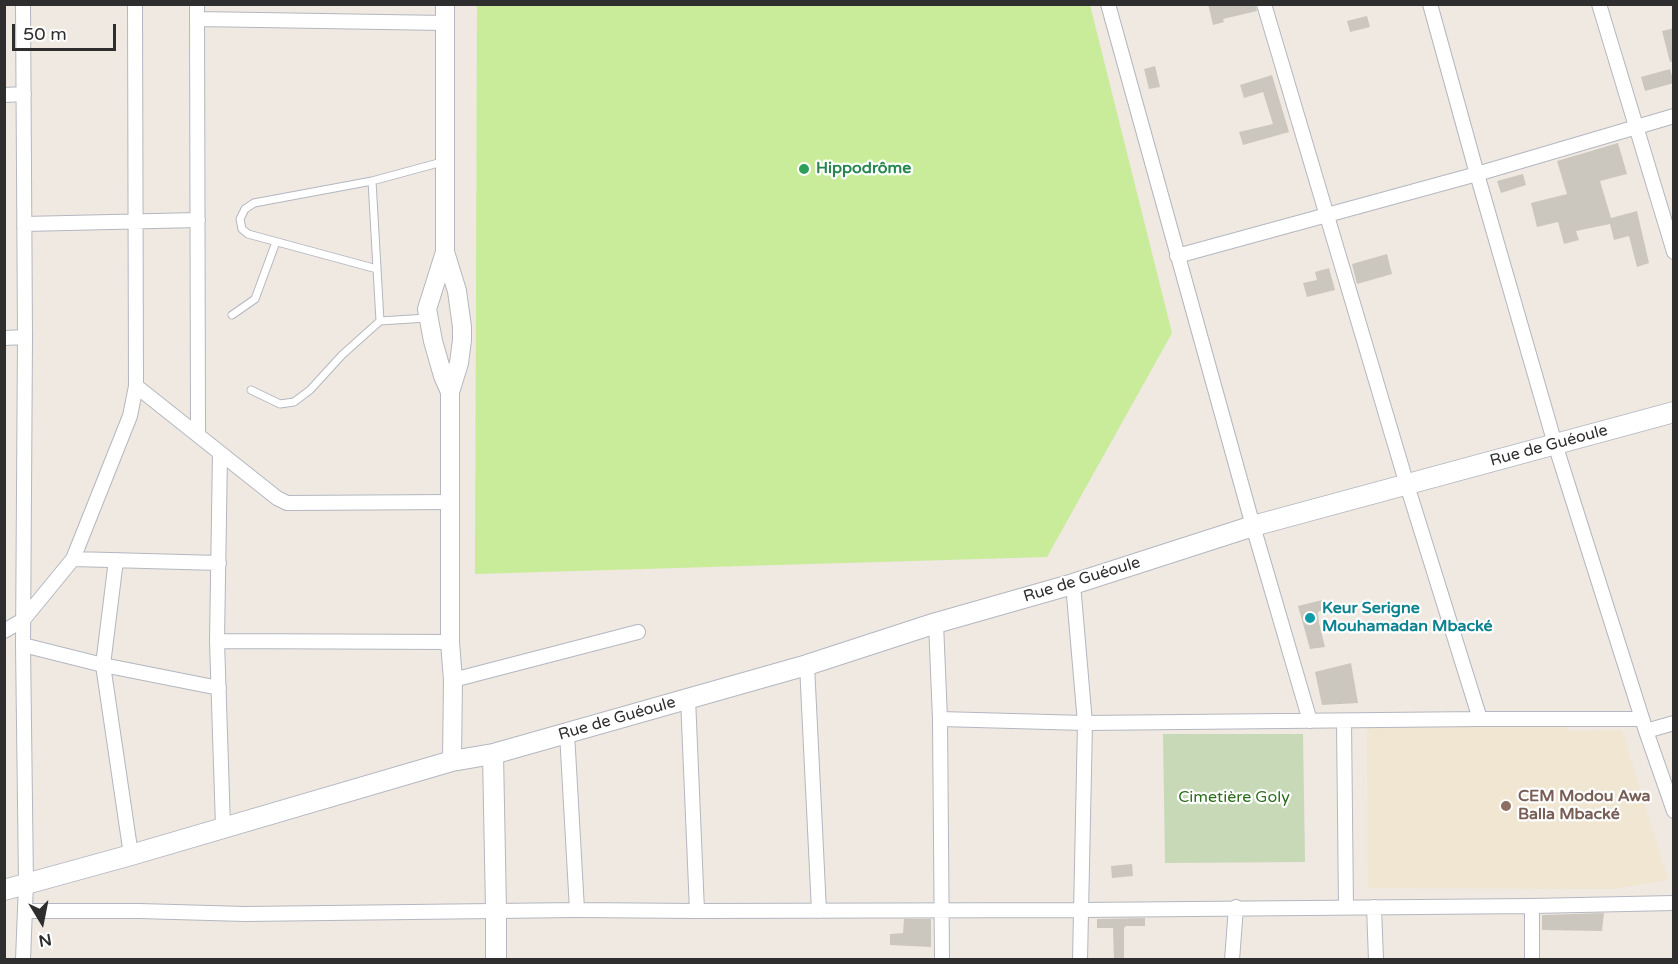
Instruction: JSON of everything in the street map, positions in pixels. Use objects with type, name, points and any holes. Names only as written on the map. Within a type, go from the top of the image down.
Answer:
[{"type":"main road","name":"Rue de Guéoule","points":[[4,890],[452,761],[493,754],[807,665],[936,623],[1073,584],[1253,526],[1674,412]]},
{"type":"main road","points":[[493,754],[496,960]]},
{"type":"street","points":[[23,4],[25,337],[23,645],[26,883],[23,960]]},
{"type":"street","points":[[4,631],[23,620],[73,559],[130,416],[136,386],[135,4]]},
{"type":"street","points":[[444,4],[445,252],[457,291],[462,327],[459,363],[450,392],[452,761]]},
{"type":"street","points":[[1108,4],[1253,526],[1310,721]]},
{"type":"street","points":[[1264,4],[1407,485],[1480,719]]},
{"type":"street","points":[[1430,4],[1555,444],[1644,725],[1674,811]]},
{"type":"street","points":[[1599,4],[1674,252]]},
{"type":"street","points":[[198,435],[197,12],[445,23]]},
{"type":"street","points":[[4,95],[24,94]]},
{"type":"street","points":[[1177,256],[1477,174],[1674,117]]},
{"type":"street","points":[[24,224],[198,220]]},
{"type":"street","points":[[445,252],[427,309],[427,318],[450,392]]},
{"type":"street","points":[[4,338],[25,337]]},
{"type":"street","points":[[136,386],[276,498],[287,503],[450,502]]},
{"type":"street","points":[[220,453],[218,641],[223,828]]},
{"type":"street","points":[[73,559],[219,563]]},
{"type":"street","points":[[116,560],[103,665],[131,855]]},
{"type":"street","points":[[1073,584],[1085,723],[1080,960]]},
{"type":"street","points":[[936,623],[940,719],[942,960]]},
{"type":"street","points":[[453,680],[638,632]]},
{"type":"street","points":[[218,641],[450,642]]},
{"type":"street","points":[[23,645],[103,665],[219,688]]},
{"type":"street","points":[[807,665],[819,911]]},
{"type":"street","points":[[688,698],[697,911]]},
{"type":"street","points":[[940,719],[1085,723],[1480,719],[1644,725],[1674,723]]},
{"type":"street","points":[[1344,721],[1346,907]]},
{"type":"street","points":[[567,733],[577,909]]},
{"type":"street","points":[[26,911],[245,914],[577,909],[1080,910],[1674,903]]},
{"type":"street","points":[[1532,906],[1532,960]]},
{"type":"street","points":[[1374,907],[1376,960]]},
{"type":"street","points":[[1232,960],[1236,908]]},
{"type":"lane","points":[[377,269],[248,234],[242,229],[240,219],[245,209],[254,203],[372,181],[445,162]]},
{"type":"lane","points":[[372,181],[380,321]]},
{"type":"lane","points":[[232,315],[255,299],[276,242]]},
{"type":"lane","points":[[251,390],[280,404],[294,402],[310,390],[342,355],[380,321],[427,318]]},
{"type":"shaded area","name":"CEM Modou Awa Balla Mbacké","points":[[1568,721],[1569,731],[1622,730],[1668,880],[1613,889],[1368,888],[1367,725]]},
{"type":"green space","name":"Hippodrôme","points":[[477,5],[1090,5],[1172,333],[1047,557],[475,574]]},
{"type":"green space","name":"Cimetière Goly","points":[[1163,734],[1303,734],[1305,862],[1165,863]]},
{"type":"building","points":[[1208,4],[1255,4],[1257,11],[1223,19],[1224,22],[1213,25]]},
{"type":"building","points":[[1367,16],[1370,27],[1350,32],[1347,21]]},
{"type":"building","points":[[1674,28],[1674,61],[1670,62],[1662,31]]},
{"type":"building","points":[[1155,66],[1160,87],[1149,89],[1144,69]]},
{"type":"building","points":[[1670,69],[1674,83],[1645,91],[1641,77]]},
{"type":"building","points":[[1272,75],[1289,132],[1243,145],[1239,132],[1273,124],[1263,92],[1244,98],[1240,85]]},
{"type":"building","points":[[1618,143],[1627,174],[1600,181],[1611,218],[1637,211],[1649,263],[1637,267],[1629,236],[1614,240],[1610,224],[1576,231],[1579,240],[1564,244],[1558,222],[1537,227],[1531,203],[1567,194],[1557,161]]},
{"type":"building","points":[[1523,174],[1526,185],[1501,193],[1497,181]]},
{"type":"building","points":[[1387,254],[1392,274],[1357,284],[1352,264]]},
{"type":"building","points":[[1329,268],[1335,290],[1307,297],[1303,283],[1317,280],[1315,272]]},
{"type":"building","points":[[1322,600],[1325,609],[1318,612],[1325,647],[1310,649],[1298,606]]},
{"type":"building","points":[[1351,663],[1358,703],[1322,705],[1315,672]]},
{"type":"building","points":[[1132,864],[1133,876],[1112,878],[1111,866]]},
{"type":"building","points":[[1604,913],[1602,931],[1542,930],[1542,915]]},
{"type":"building","points":[[1145,918],[1145,926],[1126,926],[1124,928],[1124,960],[1114,960],[1113,928],[1097,928],[1097,919]]},
{"type":"building","points":[[904,919],[931,919],[931,947],[890,945],[890,934],[903,933]]},
{"type":"place","name":"Hippodrôme","points":[[804,169]]},
{"type":"place","name":"Keur Serigne Mouhamadan Mbacké","points":[[1310,618]]},
{"type":"place","name":"CEM Modou Awa Balla Mbacké","points":[[1506,806]]}]
